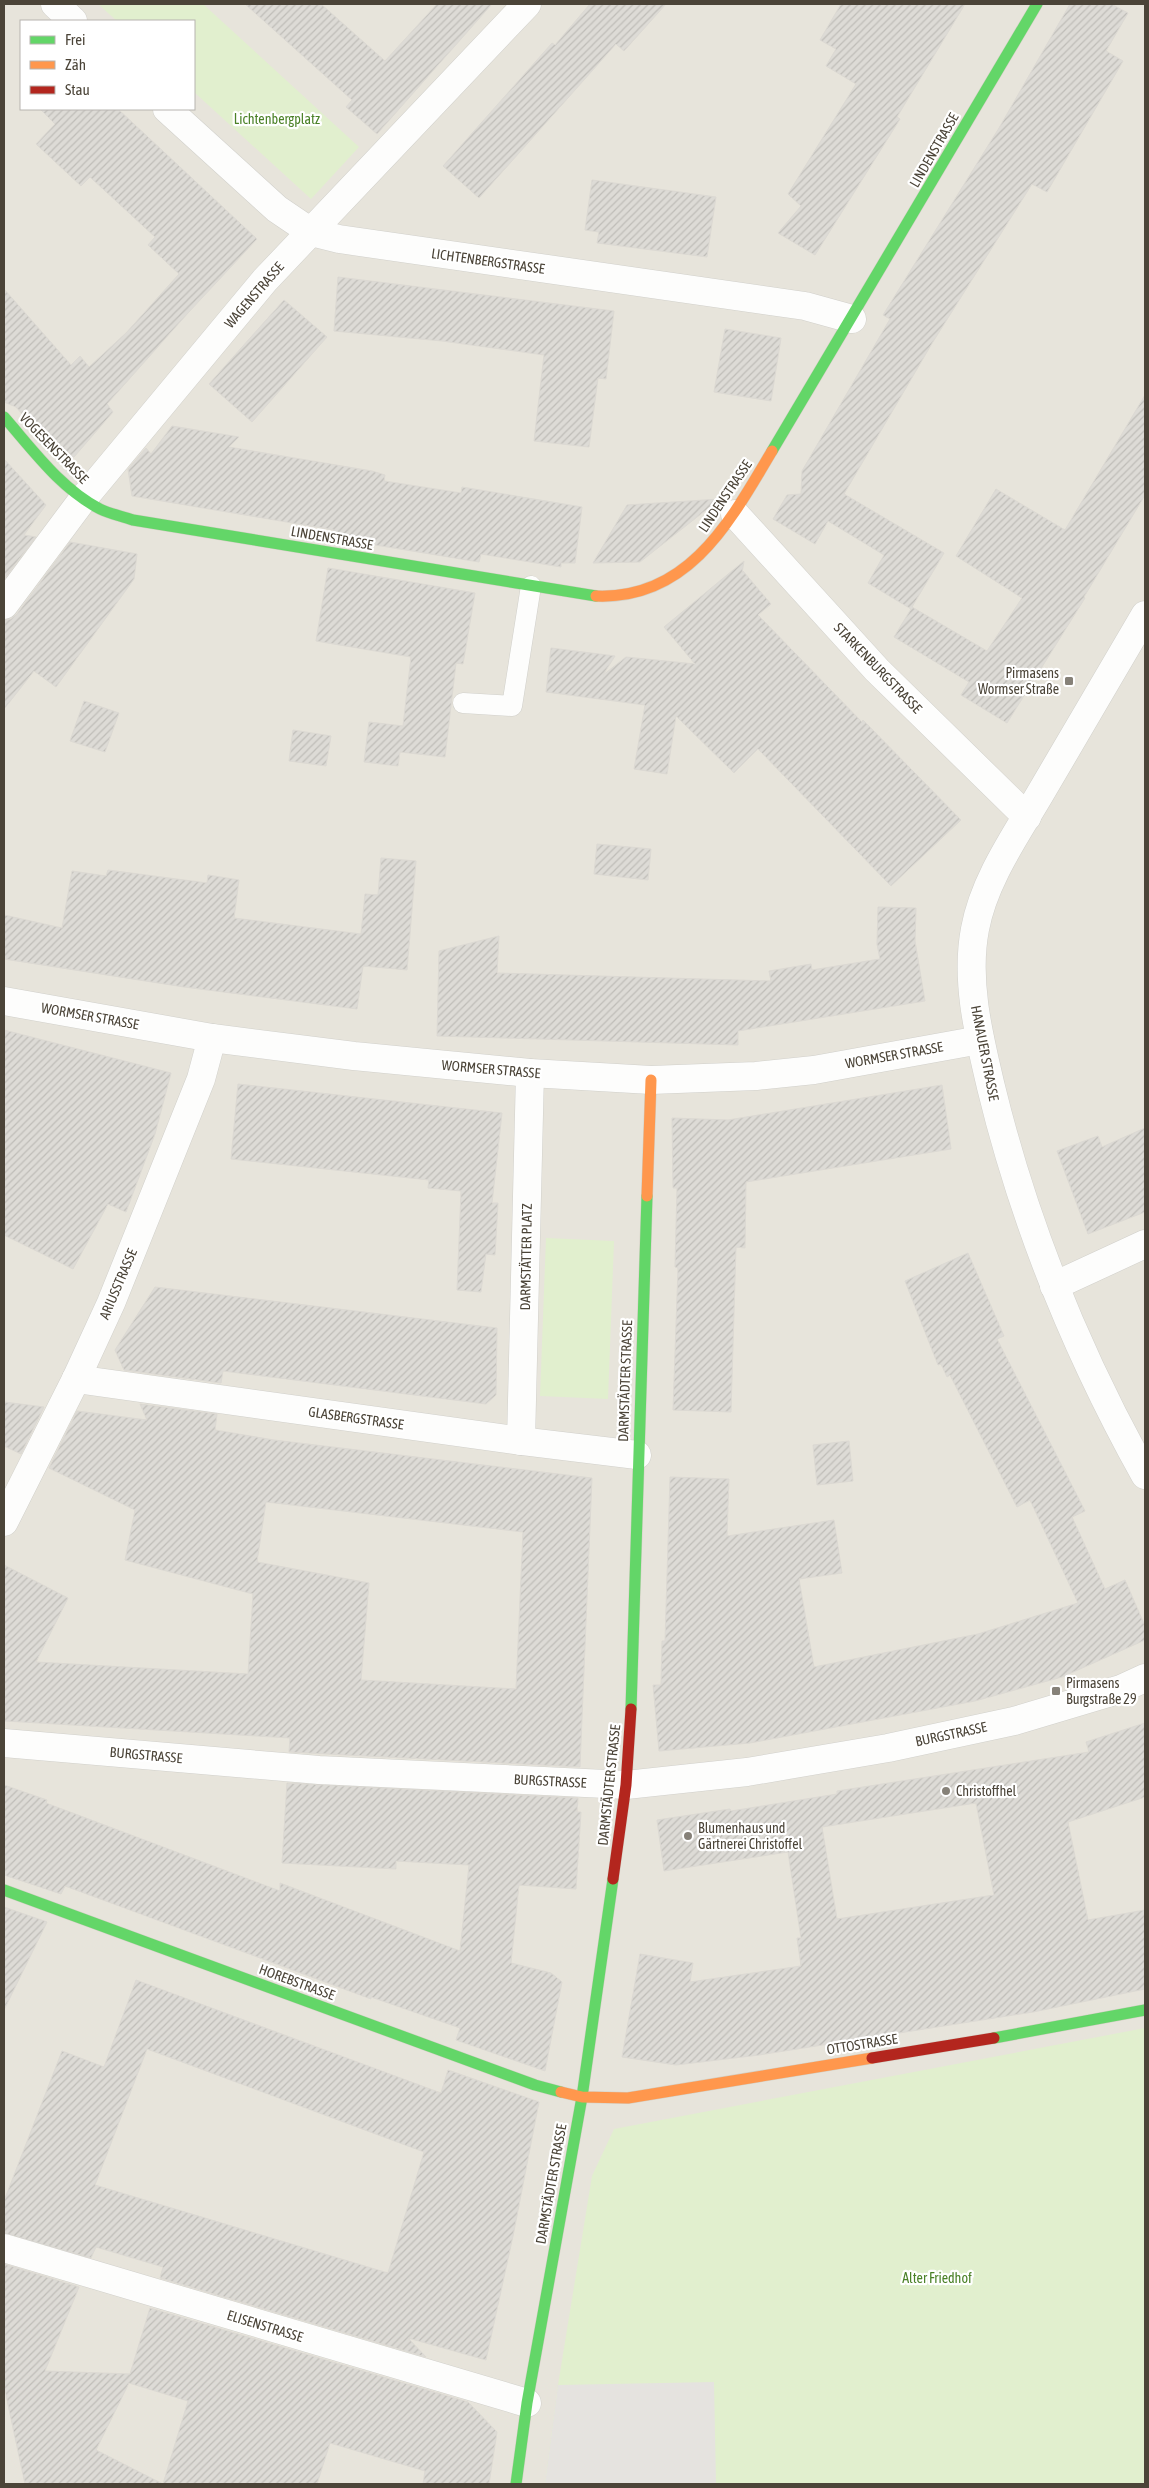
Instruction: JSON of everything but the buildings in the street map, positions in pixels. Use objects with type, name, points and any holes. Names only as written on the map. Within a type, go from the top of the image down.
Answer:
[{"type":"street","points":[[55,4],[72,20]]},
{"type":"street","name":"WAGENSTRASSE","points":[[4,606],[83,499],[265,280],[527,4]]},
{"type":"street","name":"LINDENSTRASSE","points":[[83,499],[102,510],[133,520],[588,596],[618,597],[644,592],[673,576],[698,557],[735,514],[1037,4]]},
{"type":"street","name":"LICHTENBERGSTRASSE","points":[[168,110],[277,209],[311,232],[338,240],[805,306],[852,319]]},
{"type":"street","name":"VOGESENSTRASSE","points":[[4,417],[54,473],[83,499]]},
{"type":"street","name":"STARKENBURGSTRASSE","points":[[735,514],[877,670],[1027,817]]},
{"type":"street","name":"HANAUER STRASSE","points":[[1145,615],[993,878],[975,928],[972,962],[980,1040],[998,1118],[1020,1191],[1054,1286],[1080,1349],[1145,1475]]},
{"type":"street","name":"WORMSER STRASSE","points":[[4,1001],[212,1038],[354,1056],[530,1073],[651,1080],[756,1076],[814,1070],[980,1040]]},
{"type":"street","name":"ARIUSSTRASSE","points":[[4,1522],[76,1379],[111,1303],[201,1079],[212,1038]]},
{"type":"street","name":"DARMSTÄTTER PLATZ","points":[[521,1441],[530,1073]]},
{"type":"street","name":"DARMSTÄDTER STRASSE","points":[[516,2484],[527,2403],[582,2097],[626,1785],[633,1677],[637,1455],[651,1080]]},
{"type":"street","points":[[1054,1286],[1145,1244]]},
{"type":"street","name":"GLASBERGSTRASSE","points":[[76,1379],[521,1441],[637,1455]]},
{"type":"street","name":"BURGSTRASSE","points":[[4,1743],[319,1770],[626,1785],[747,1772],[888,1748],[1014,1721],[1121,1688],[1145,1678]]},
{"type":"street","name":"HOREBSTRASSE","points":[[4,1890],[535,2085],[582,2097]]},
{"type":"street","name":"OTTOSTRASSE","points":[[582,2097],[628,2098],[1145,2010]]},
{"type":"street","name":"ELISENSTRASSE","points":[[4,2248],[527,2403]]},
{"type":"lane","points":[[463,703],[512,706],[531,586]]},
{"type":"shaded area","points":[[4,4],[1145,4],[1145,2484],[4,2484]]},
{"type":"shaded area","points":[[714,2382],[716,2484],[545,2484],[558,2385]]},
{"type":"green space","name":"Lichtenbergplatz","points":[[98,4],[203,4],[359,147],[311,199],[195,93],[195,20],[116,20]]},
{"type":"green space","points":[[546,1238],[614,1241],[608,1399],[540,1396]]},
{"type":"green space","name":"Alter Friedhof","points":[[1145,2028],[1145,2484],[545,2484],[558,2385],[592,2176],[614,2129]]},
{"type":"traffic: fast","points":[[772,451],[1037,4]]},
{"type":"traffic: fast","points":[[4,417],[48,467],[72,490],[100,509],[133,520],[596,596]]},
{"type":"traffic: fast","points":[[631,1709],[647,1196]]},
{"type":"traffic: fast","points":[[516,2484],[527,2403],[582,2097],[613,1879]]},
{"type":"traffic: fast","points":[[4,1890],[535,2085],[561,2092]]},
{"type":"traffic: fast","points":[[994,2038],[1145,2010]]},
{"type":"traffic: slow","points":[[596,596],[629,594],[657,585],[682,570],[704,551],[723,528],[772,451]]},
{"type":"traffic: slow","points":[[647,1196],[651,1080]]},
{"type":"traffic: slow","points":[[561,2092],[582,2097],[628,2098],[872,2058]]},
{"type":"traffic: jam","points":[[613,1879],[626,1785],[631,1709]]},
{"type":"traffic: jam","points":[[872,2058],[994,2038]]},
{"type":"place","name":"Pirmasens Wormser Straße","points":[[1069,681]]},
{"type":"place","name":"Pirmasens Burgstraße 29","points":[[1056,1691]]},
{"type":"place","name":"Christoffhel","points":[[946,1791]]},
{"type":"place","name":"Blumenhaus und Gärtnerei Christoffel","points":[[688,1836]]}]
